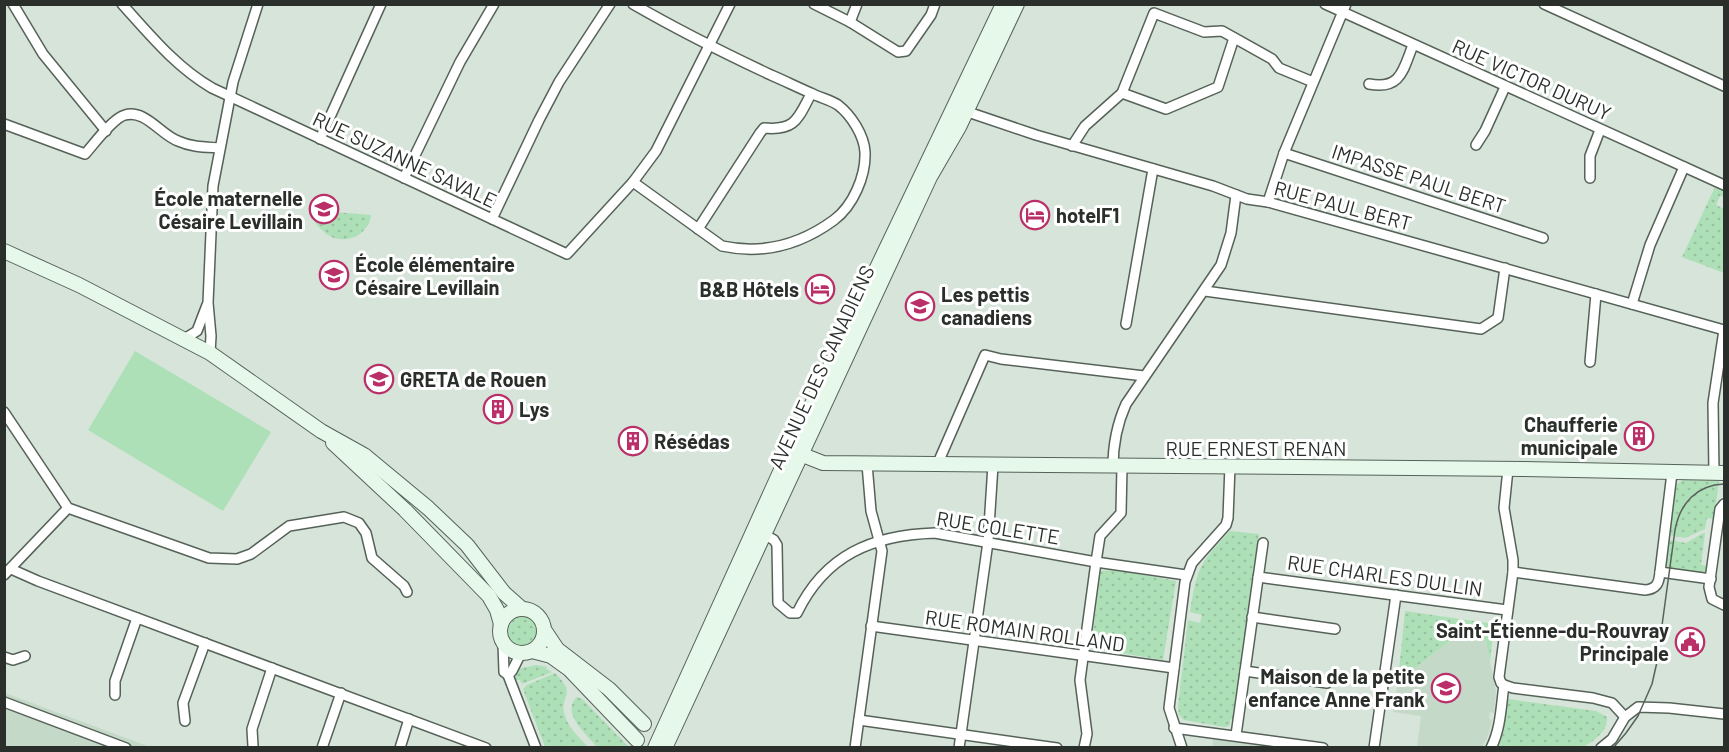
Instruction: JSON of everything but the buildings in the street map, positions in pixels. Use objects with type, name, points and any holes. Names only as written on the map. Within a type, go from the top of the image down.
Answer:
[{"type":"street","points":[[13,4],[43,54],[106,131]]},
{"type":"street","name":"RUE SUZANNE SAVALE","points":[[122,4],[170,57],[194,78],[230,97],[567,254],[633,182]]},
{"type":"street","points":[[210,353],[208,303],[213,186],[230,97],[258,4]]},
{"type":"street","points":[[320,139],[381,4]]},
{"type":"street","points":[[404,178],[460,62],[494,4]]},
{"type":"street","points":[[492,219],[559,82],[610,4]]},
{"type":"street","points":[[633,4],[710,46],[837,105],[855,124],[865,150],[862,175],[855,194],[839,216],[817,232],[795,243],[765,250],[722,246],[633,182],[656,151],[710,46],[730,4]]},
{"type":"street","points":[[814,4],[850,22],[898,52],[906,51],[931,15],[935,4]]},
{"type":"street","points":[[850,22],[857,4]]},
{"type":"street","name":"AVENUE DES CANADIENS","points":[[655,747],[930,177],[1003,4]]},
{"type":"street","name":"AVENUE DES CANADIENS","points":[[960,109],[1017,4]]},
{"type":"street","name":"RUE VICTOR DURUY","points":[[1325,4],[1344,9],[1413,45],[1725,185]]},
{"type":"street","points":[[1544,4],[1725,86]]},
{"type":"street","points":[[1268,202],[1284,153],[1344,9]]},
{"type":"street","points":[[1072,146],[1085,126],[1122,93],[1154,12],[1204,32],[1222,31],[1272,59],[1280,68],[1313,82]]},
{"type":"street","points":[[1122,93],[1166,109],[1218,87],[1234,38]]},
{"type":"street","points":[[1369,84],[1382,86],[1401,76],[1413,45]]},
{"type":"street","points":[[1476,145],[1485,131],[1504,87]]},
{"type":"street","points":[[698,229],[764,128],[787,126],[797,120],[811,94]]},
{"type":"street","name":"RUE PAUL BERT","points":[[960,109],[1072,146],[1213,186],[1236,195],[1724,330]]},
{"type":"street","points":[[4,124],[85,153],[123,115],[135,114],[175,140],[194,146],[219,148]]},
{"type":"street","points":[[1590,178],[1590,156],[1600,130]]},
{"type":"street","name":"IMPASSE PAUL BERT","points":[[1284,153],[1543,238]]},
{"type":"street","points":[[1632,304],[1650,245],[1684,168]]},
{"type":"street","points":[[1126,324],[1153,169]]},
{"type":"street","points":[[1084,747],[1087,734],[1080,680],[1100,536],[1121,513],[1114,443],[1120,418],[1134,390],[1221,265],[1227,250],[1236,195]]},
{"type":"street","points":[[4,251],[79,285],[210,353],[321,431],[364,455],[428,508],[467,545],[502,590],[522,609],[532,611],[543,622],[544,631],[540,645],[527,652],[508,675]]},
{"type":"street","points":[[1205,291],[1481,329],[1498,318],[1505,268]]},
{"type":"street","points":[[1590,362],[1596,294]]},
{"type":"street","points":[[184,339],[197,332],[208,303]]},
{"type":"street","points":[[1719,473],[1713,403],[1724,330]]},
{"type":"street","points":[[937,465],[985,355],[1001,359],[1144,376]]},
{"type":"street","points":[[4,412],[68,508]]},
{"type":"street","points":[[321,431],[405,510],[489,596],[497,610],[501,624],[504,672],[508,675],[536,747]]},
{"type":"street","name":"AVENUE DES CANADIENS","points":[[665,747],[765,535],[796,453]]},
{"type":"street","name":"RUE ERNEST RENAN","points":[[796,453],[823,463],[867,464],[1230,466],[1719,473]]},
{"type":"street","points":[[855,747],[882,551],[871,511],[867,464]]},
{"type":"street","points":[[959,747],[988,543],[993,465]]},
{"type":"street","points":[[1182,747],[1169,708],[1186,575],[1192,562],[1226,525],[1230,466]]},
{"type":"street","points":[[1508,469],[1504,508],[1513,572],[1499,677],[1501,683],[1513,688],[1593,698],[1612,703],[1625,717]]},
{"type":"street","points":[[1513,572],[1645,590],[1655,587],[1658,584],[1660,572],[1672,473]]},
{"type":"street","points":[[1725,504],[1720,509],[1710,592],[1712,599],[1725,605]]},
{"type":"street","points":[[68,508],[8,572],[486,747]]},
{"type":"street","points":[[68,508],[209,558],[224,560],[237,559],[251,554],[289,526],[344,518],[359,523],[366,533],[372,558],[404,586],[407,592]]},
{"type":"street","name":"RUE COLETTE","points":[[765,535],[774,540],[777,545],[778,603],[790,614],[797,613],[805,597],[824,572],[850,554],[880,541],[914,533],[935,532],[1096,562],[1186,575]]},
{"type":"street","points":[[1236,735],[1263,543]]},
{"type":"street","points":[[1660,572],[1711,579]]},
{"type":"street","name":"RUE CHARLES DULLIN","points":[[1258,577],[1507,610]]},
{"type":"street","points":[[1374,747],[1396,595]]},
{"type":"street","points":[[501,624],[509,614],[522,609]]},
{"type":"street","points":[[1252,617],[1335,629]]},
{"type":"street","points":[[115,695],[115,681],[137,618]]},
{"type":"street","name":"RUE ROMAIN ROLLAND","points":[[871,626],[1174,668]]},
{"type":"street","points":[[544,631],[557,649],[609,689],[644,724]]},
{"type":"street","points":[[185,721],[183,703],[206,643]]},
{"type":"street","points":[[503,643],[509,649],[551,656],[569,669],[637,740]]},
{"type":"street","points":[[4,657],[13,660],[25,656]]},
{"type":"street","points":[[253,746],[252,729],[272,668]]},
{"type":"street","points":[[1245,671],[1327,683]]},
{"type":"street","points":[[1491,747],[1498,731],[1504,685]]},
{"type":"street","points":[[322,747],[341,693]]},
{"type":"street","points":[[4,702],[126,747]]},
{"type":"street","points":[[1601,747],[1612,739],[1625,717],[1638,707],[1725,714]]},
{"type":"street","points":[[400,747],[410,719]]},
{"type":"street","points":[[859,720],[1057,747]]},
{"type":"street","points":[[1174,728],[1323,747]]},
{"type":"shaded area","name":"Maison de la petite enfance Anne Frank","points":[[1467,632],[1483,637],[1486,642],[1496,692],[1494,713],[1490,712],[1489,719],[1492,720],[1488,736],[1482,747],[1417,747],[1421,716],[1393,712],[1398,681],[1459,634]]},
{"type":"shaded area","points":[[5,693],[150,747],[5,747]]},
{"type":"shaded area","points":[[1214,736],[1282,747],[1212,748]]},
{"type":"green space","points":[[1715,187],[1724,191],[1724,197],[1720,196],[1716,205],[1724,209],[1724,273],[1682,257]]},
{"type":"green space","points":[[309,210],[371,215],[366,228],[361,233],[349,239],[342,239],[322,231],[309,214]]},
{"type":"green space","points":[[135,351],[271,432],[223,511],[88,430]]},
{"type":"green space","points":[[1683,480],[1719,481],[1714,519],[1707,518],[1705,529],[1685,538],[1669,535],[1677,484]]},
{"type":"green space","points":[[1230,531],[1259,534],[1234,720],[1231,719],[1229,726],[1224,727],[1184,720],[1179,715],[1178,706],[1188,620],[1200,623],[1202,615],[1190,612],[1195,585],[1201,567]]},
{"type":"green space","points":[[1705,533],[1701,565],[1708,566],[1706,571],[1699,573],[1668,567],[1666,561],[1669,540],[1686,543]]},
{"type":"green space","points":[[1116,570],[1176,581],[1163,660],[1091,648],[1101,571]]},
{"type":"green space","points":[[1405,611],[1494,624],[1490,662],[1483,637],[1475,633],[1459,634],[1398,681]]},
{"type":"green space","points":[[522,615],[533,620],[538,631],[533,642],[522,647],[511,642],[506,631],[511,620]]},
{"type":"green space","points":[[536,665],[547,667],[546,669],[552,672],[522,684],[520,680],[515,680],[517,669]]},
{"type":"green space","points":[[555,673],[567,691],[564,709],[567,721],[588,747],[545,747],[523,689]]},
{"type":"green space","points":[[577,697],[582,699],[629,747],[597,747],[573,716],[573,703]]},
{"type":"green space","points":[[1508,699],[1596,711],[1607,717],[1607,722],[1600,735],[1584,747],[1497,747],[1503,732]]},
{"type":"tram line","points":[[1613,748],[1638,716],[1652,684],[1677,520],[1691,497],[1706,488],[1724,484]]},
{"type":"place","name":"École maternelle Césaire Levillain","points":[[324,209]]},
{"type":"place","name":"hotelF1","points":[[1035,215]]},
{"type":"place","name":"École élémentaire Césaire Levillain","points":[[334,275]]},
{"type":"place","name":"B&B Hôtels","points":[[820,289]]},
{"type":"place","name":"Les pettis canadiens","points":[[920,306]]},
{"type":"place","name":"GRETA de Rouen","points":[[379,379]]},
{"type":"place","name":"Lys","points":[[498,409]]},
{"type":"place","name":"Chaufferie municipale","points":[[1639,436]]},
{"type":"place","name":"Résédas","points":[[633,441]]},
{"type":"place","name":"Saint-Étienne-du-Rouvray Principale","points":[[1690,642]]},
{"type":"place","name":"Maison de la petite enfance Anne Frank","points":[[1446,688]]}]
